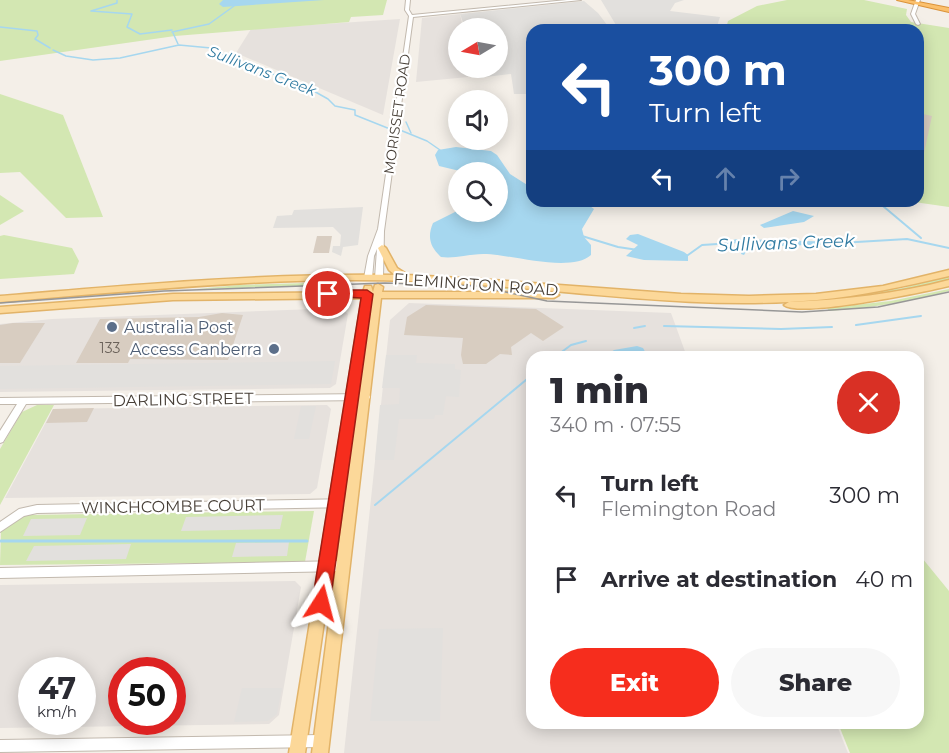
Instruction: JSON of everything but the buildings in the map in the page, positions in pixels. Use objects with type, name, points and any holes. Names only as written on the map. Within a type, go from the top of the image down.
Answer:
[{"type":"highway","points":[[927,0],[935,6]]},
{"type":"highway","points":[[902,1],[916,3],[922,7],[935,6],[949,9]]},
{"type":"main road","points":[[382,248],[393,270],[408,278]]},
{"type":"main road","name":"FLEMINGTON ROAD","points":[[0,299],[264,281],[368,278],[408,278],[602,292],[770,298],[858,293],[911,284],[949,273]]},
{"type":"main road","name":"MORISSET ROAD","points":[[368,278],[373,294]]},
{"type":"main road","points":[[321,747],[352,503],[359,397],[373,294],[379,278]]},
{"type":"main road","name":"FLEMINGTON ROAD","points":[[0,310],[173,297],[373,294],[546,295],[804,305],[865,301],[924,291],[949,283]]},
{"type":"main road","points":[[298,747],[336,503],[359,397]]},
{"type":"street","name":"MORISSET ROAD","points":[[379,278],[381,229],[411,15],[407,10],[408,0]]},
{"type":"street","points":[[411,15],[579,0]]},
{"type":"street","points":[[916,3],[913,15],[918,24]]},
{"type":"street","name":"MORISSET ROAD","points":[[368,278],[371,255],[381,229]]},
{"type":"street","name":"DARLING STREET","points":[[0,401],[359,397]]},
{"type":"street","points":[[0,439],[23,400]]},
{"type":"street","name":"WINCHCOMBE COURT","points":[[0,528],[22,512],[37,509],[352,503]]},
{"type":"street","points":[[0,573],[344,566]]},
{"type":"street","points":[[0,746],[321,747]]},
{"type":"shaded area","points":[[601,0],[684,0],[675,3],[670,11],[720,17],[718,24],[615,24]]},
{"type":"shaded area","points":[[584,1],[606,24],[526,24],[526,94],[514,94],[511,74],[508,74],[508,18],[461,18],[460,14]]},
{"type":"shaded area","points":[[460,14],[461,18],[448,18],[448,78],[458,78],[416,82],[422,18]]},
{"type":"shaded area","points":[[400,19],[383,115],[236,53],[251,29]]},
{"type":"shaded area","points":[[363,207],[358,245],[343,247],[341,256],[332,252],[333,246],[340,246],[341,235],[333,227],[273,228],[277,216],[292,215],[294,210]]},
{"type":"shaded area","points":[[409,303],[671,313],[685,351],[526,351],[526,729],[838,729],[848,753],[344,753],[390,320]]},
{"type":"shaded area","points":[[341,308],[348,314],[336,384],[330,388],[0,392],[0,324],[52,319]]},
{"type":"shaded area","points":[[386,355],[417,355],[416,363],[455,364],[455,369],[461,370],[459,397],[446,396],[443,415],[435,415],[434,419],[399,419],[394,460],[375,460],[380,405],[399,404],[400,388],[382,388]]},
{"type":"shaded area","points":[[335,361],[331,384],[0,389],[0,366]]},
{"type":"shaded area","points":[[327,405],[331,409],[317,488],[310,494],[5,498],[53,409]]},
{"type":"shaded area","points":[[301,406],[316,406],[309,439],[294,439]]},
{"type":"shaded area","points":[[283,515],[280,529],[181,531],[186,517]]},
{"type":"shaded area","points":[[87,518],[80,535],[23,536],[31,519]]},
{"type":"shaded area","points":[[289,542],[287,556],[232,557],[236,543]]},
{"type":"shaded area","points":[[131,544],[126,559],[26,561],[34,546]]},
{"type":"shaded area","points":[[295,581],[301,587],[279,715],[269,724],[186,725],[186,657],[108,657],[108,726],[96,727],[96,657],[18,657],[18,728],[0,728],[0,585]]},
{"type":"shaded area","points":[[443,628],[440,721],[370,721],[379,629]]},
{"type":"shaded area","points":[[242,688],[282,688],[277,714],[268,721],[234,722]]},
{"type":"green space","points":[[0,0],[387,0],[383,15],[351,17],[349,22],[175,36],[0,61]]},
{"type":"green space","points":[[787,0],[864,0],[907,9],[906,15],[911,22],[924,24],[727,24],[728,21],[757,6]]},
{"type":"green space","points":[[924,24],[949,28],[949,207],[924,203]]},
{"type":"green space","points":[[0,94],[63,115],[103,217],[66,218],[20,172],[0,173]]},
{"type":"green space","points":[[0,195],[24,211],[0,225]]},
{"type":"green space","points":[[0,236],[72,248],[79,261],[74,274],[0,279]]},
{"type":"green space","points":[[949,276],[949,281],[895,293],[842,300],[733,302],[600,295],[821,299],[903,288]]},
{"type":"green space","points":[[345,282],[307,286],[197,289],[239,285]]},
{"type":"green space","points":[[497,286],[594,295],[514,292]]},
{"type":"green space","points":[[949,289],[949,291],[934,295],[889,304],[829,311],[827,308],[891,301]]},
{"type":"green space","points":[[37,405],[54,405],[0,505],[0,449],[22,412]]},
{"type":"green space","points":[[314,511],[305,562],[0,565],[1,531],[27,515]]},
{"type":"green space","points":[[924,560],[949,591],[949,753],[850,753],[840,729],[924,729]]},
{"type":"water","points":[[223,0],[324,0],[223,7],[219,4]]},
{"type":"water","points":[[448,148],[482,150],[491,151],[502,162],[448,162],[448,168],[439,166],[435,155],[438,150]]},
{"type":"water","points":[[508,171],[526,184],[526,207],[591,207],[594,209],[582,229],[584,237],[591,245],[591,255],[570,263],[541,262],[487,254],[441,257],[431,242],[430,233],[433,223],[448,216],[448,222],[508,222]]},
{"type":"water","points":[[793,211],[814,216],[804,222],[764,228],[760,225]]},
{"type":"water","points":[[638,234],[684,252],[688,255],[688,261],[644,260],[626,256],[638,245],[626,239],[630,235]]},
{"type":"water","points":[[737,239],[840,242],[842,244],[749,247],[744,255],[741,254],[743,247],[741,244],[724,242]]},
{"type":"water","points":[[637,346],[645,351],[612,351]]},
{"type":"waterway","points":[[117,0],[117,3],[91,11],[132,14],[127,27],[140,34],[172,30]]},
{"type":"waterway","points":[[172,32],[209,24],[234,6]]},
{"type":"waterway","name":"Sullivans Creek","points":[[0,27],[37,31],[38,35],[35,39],[50,48]]},
{"type":"waterway","points":[[173,33],[178,44]]},
{"type":"waterway","name":"Sullivans Creek","points":[[53,50],[66,56],[93,60],[120,58],[179,45],[211,48],[231,59],[303,85],[328,99],[335,106],[355,110],[355,115],[390,129]]},
{"type":"waterway","points":[[406,122],[411,133]]},
{"type":"waterway","name":"Sullivans Creek","points":[[400,130],[427,141],[440,150]]},
{"type":"waterway","points":[[884,207],[921,238]]},
{"type":"waterway","name":"Sullivans Creek","points":[[582,236],[618,247],[638,250]]},
{"type":"waterway","name":"Sullivans Creek","points":[[840,243],[907,239],[949,248]]},
{"type":"waterway","name":"Sullivans Creek","points":[[688,255],[702,245],[733,243]]},
{"type":"waterway","points":[[856,325],[921,316]]},
{"type":"waterway","points":[[634,328],[645,326]]},
{"type":"waterway","points":[[664,326],[781,329],[832,327]]},
{"type":"waterway","points":[[563,351],[571,345],[586,341]]},
{"type":"waterway","points":[[375,505],[526,380]]},
{"type":"waterway","points":[[1,541],[307,541]]},
{"type":"tram line","points":[[0,303],[164,291],[385,283],[478,286],[547,301],[802,312],[878,307],[949,292]]},
{"type":"place","name":"Australia Post","points":[[112,327]]},
{"type":"place","name":"Access Canberra","points":[[274,349]]},
{"type":"route","points":[[321,603],[367,294],[328,294]]}]
